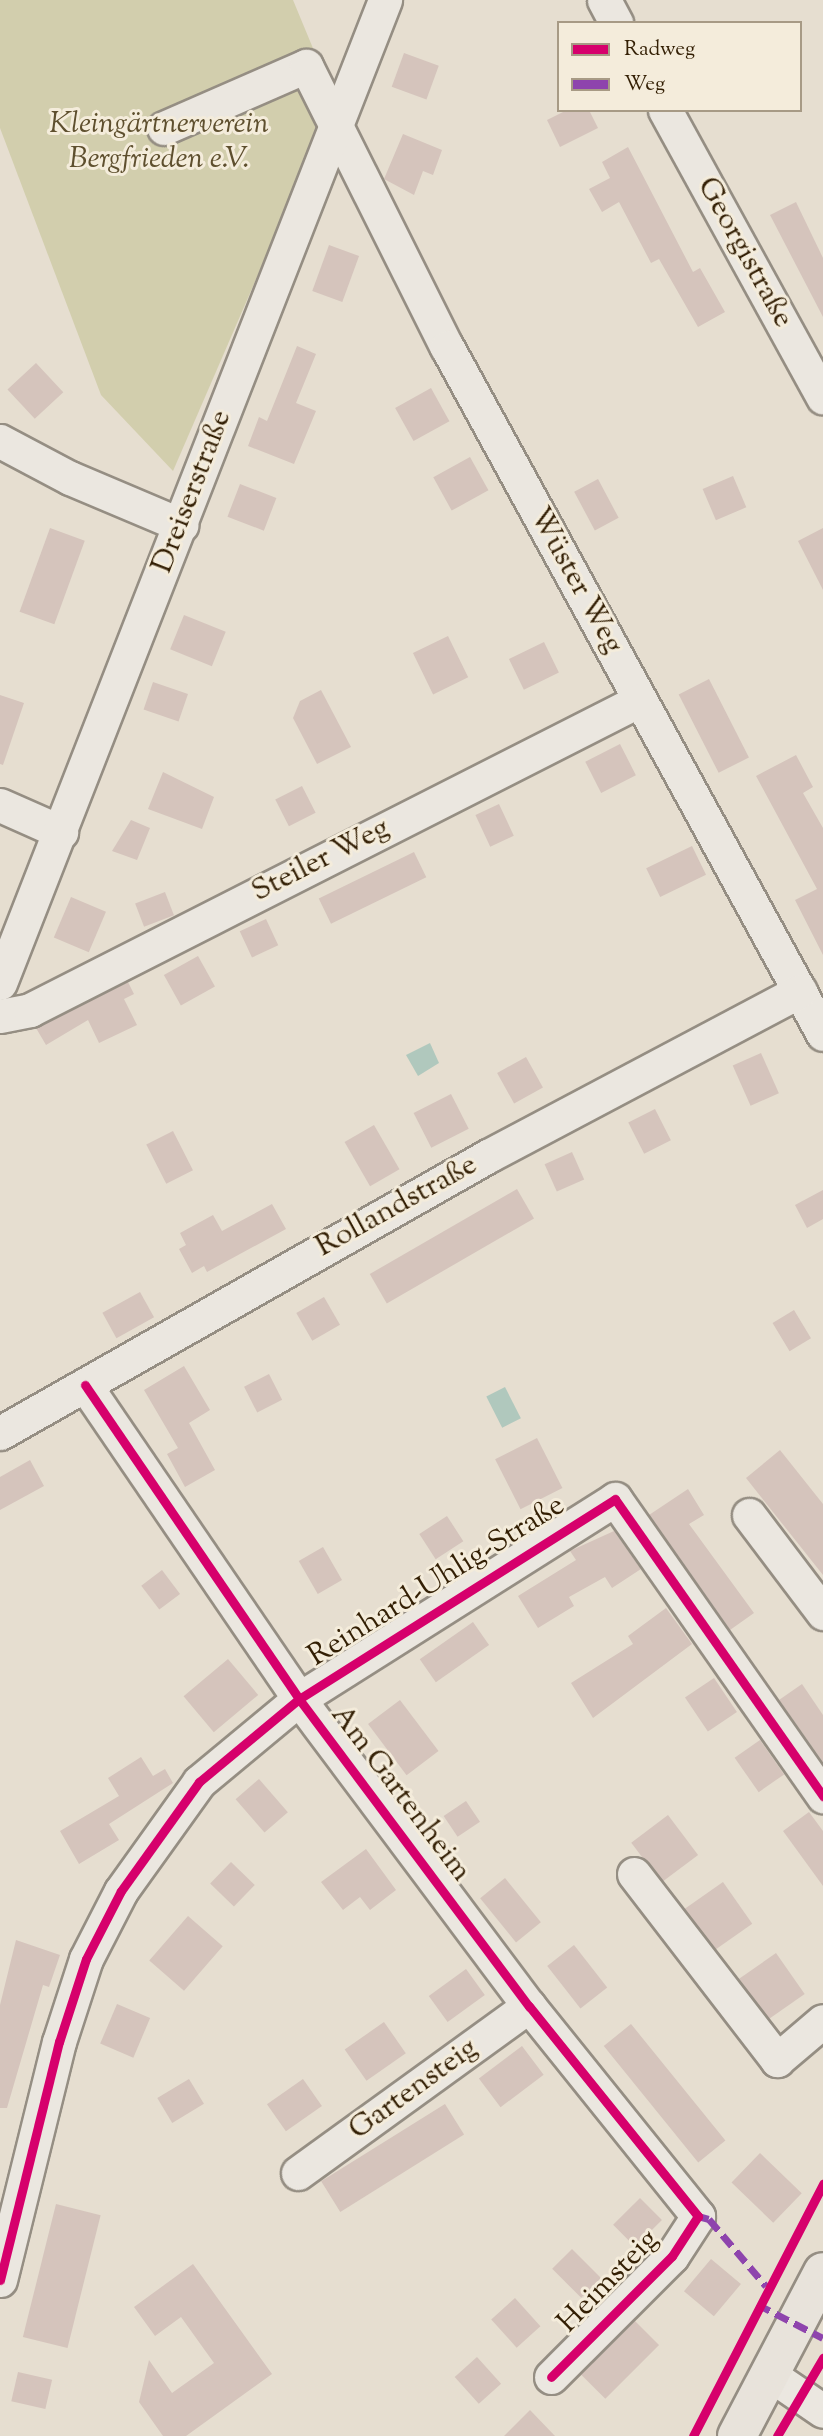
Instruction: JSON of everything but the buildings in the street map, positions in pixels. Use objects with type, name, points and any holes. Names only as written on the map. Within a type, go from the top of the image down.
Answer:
[{"type":"main road","points":[[737,2436],[823,2272]]},
{"type":"street","name":"Dreiserstraße","points":[[0,984],[385,0]]},
{"type":"street","points":[[604,0],[615,21]]},
{"type":"street","name":"Wüster Weg","points":[[164,128],[306,66],[447,347],[823,1034]]},
{"type":"street","name":"Georgistraße","points":[[666,112],[823,397]]},
{"type":"street","points":[[0,441],[181,525]]},
{"type":"street","name":"Steiler Weg","points":[[0,1016],[30,1010],[640,700]]},
{"type":"street","points":[[0,805],[61,832]]},
{"type":"street","name":"Rollandstraße","points":[[0,1433],[488,1156],[800,991]]},
{"type":"street","name":"Am Gartenheim","points":[[85,1385],[299,1699],[529,2006],[698,2216]]},
{"type":"street","name":"Reinhard-Uhlig-Straße","points":[[0,2280],[59,2042],[86,1959],[121,1891],[199,1782],[299,1699],[615,1499],[823,1796]]},
{"type":"street","points":[[749,1515],[823,1613]]},
{"type":"street","points":[[634,1874],[777,2060],[823,2021]]},
{"type":"street","name":"Gartensteig","points":[[298,2173],[529,2006]]},
{"type":"street","name":"Heimsteig","points":[[551,2377],[672,2256],[698,2216]]},
{"type":"street","points":[[769,2374],[823,2411]]},
{"type":"green space","name":"Kleingärtnerverein Bergfrieden e.V.","points":[[0,0],[293,0],[334,99],[173,471],[101,395],[0,128]]},
{"type":"shaded area","points":[[430,1043],[439,1063],[418,1076],[406,1055]]},
{"type":"shaded area","points":[[505,1387],[521,1418],[502,1428],[486,1397]]},
{"type":"marked path","points":[[698,2216],[709,2219],[766,2286]]},
{"type":"marked path","points":[[757,2304],[823,2338]]},
{"type":"cycle path","points":[[85,1385],[299,1699],[529,2006],[698,2216],[672,2256],[551,2377]]},
{"type":"cycle path","points":[[0,2280],[59,2042],[86,1959],[121,1891],[199,1782],[299,1699],[615,1499],[823,1796]]},
{"type":"cycle path","points":[[693,2436],[823,2184]]},
{"type":"cycle path","points":[[777,2436],[823,2358]]}]
